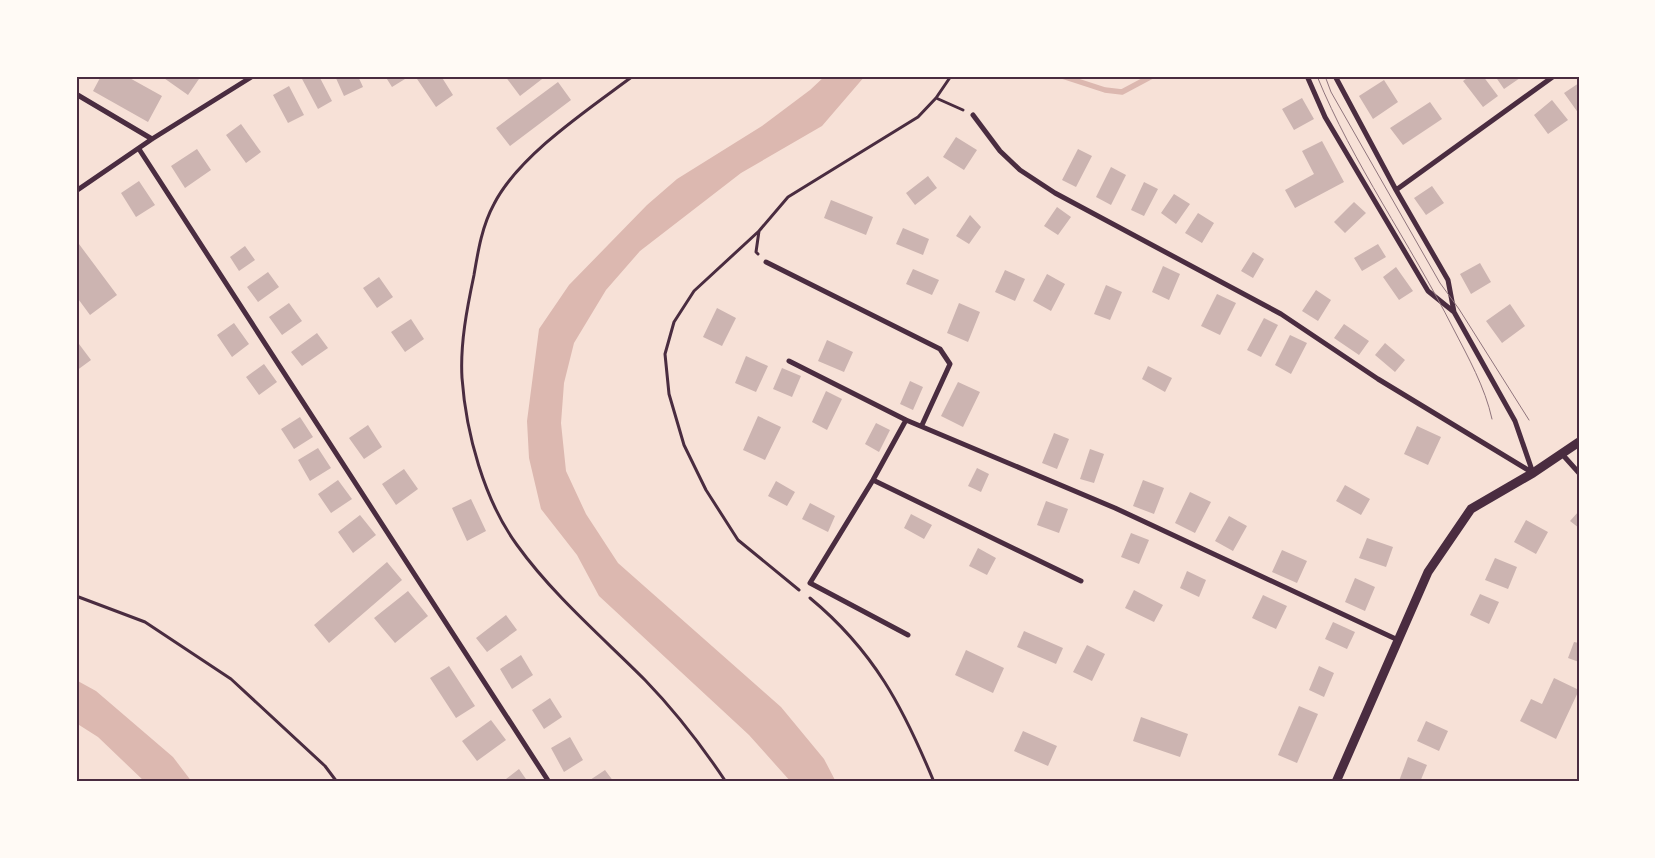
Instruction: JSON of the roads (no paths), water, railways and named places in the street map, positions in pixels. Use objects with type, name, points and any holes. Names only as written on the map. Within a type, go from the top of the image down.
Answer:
[{"type":"street","points":[[76,190],[252,76]]},
{"type":"street","points":[[1306,76],[1325,117],[1428,291],[1454,312]]},
{"type":"street","points":[[1335,76],[1396,190],[1448,280],[1454,312],[1515,421],[1533,473]]},
{"type":"street","points":[[1396,190],[1554,76]]},
{"type":"street","points":[[76,94],[152,139]]},
{"type":"street","points":[[973,115],[1000,151],[1020,170],[1055,193],[1281,314],[1378,379],[1533,473]]},
{"type":"street","points":[[139,149],[549,782]]},
{"type":"street","points":[[766,262],[940,349],[950,364],[922,425]]},
{"type":"street","points":[[789,361],[906,420],[922,425],[1115,508],[1398,640]]},
{"type":"street","points":[[906,420],[873,480],[810,582],[908,635]]},
{"type":"street","points":[[1336,782],[1428,572],[1471,509],[1533,473],[1579,442]]},
{"type":"street","points":[[1562,454],[1579,473]]},
{"type":"street","points":[[873,480],[1081,581]]},
{"type":"waterway","points":[[1062,76],[1105,90],[1122,92],[1152,76]]},
{"type":"tram line","points":[[1317,76],[1347,141],[1436,296],[1464,350],[1481,384],[1492,419]]},
{"type":"tram line","points":[[1325,76],[1331,92],[1440,283],[1459,309],[1529,420]]}]
